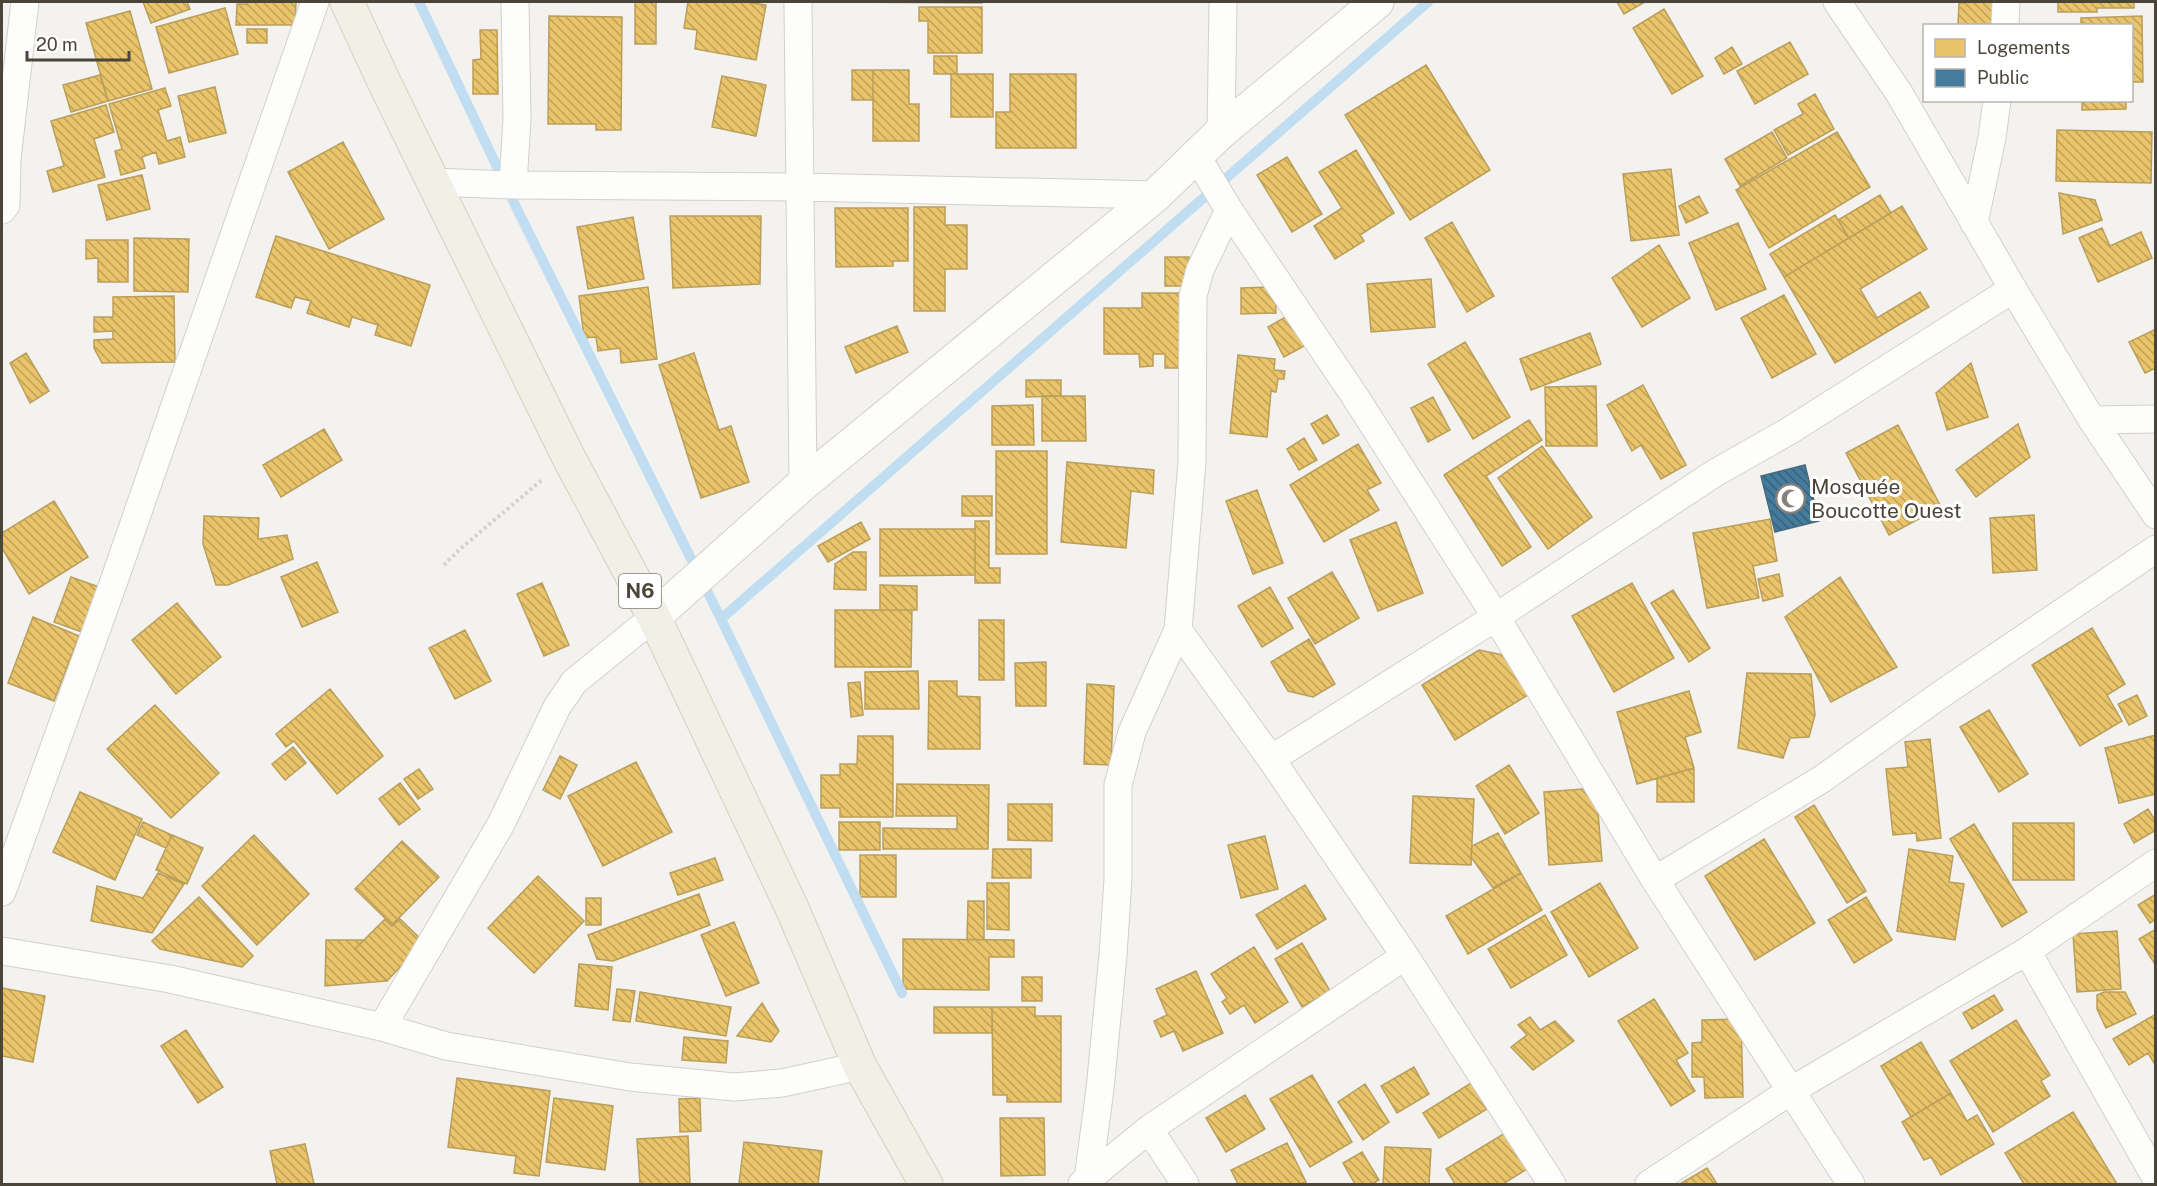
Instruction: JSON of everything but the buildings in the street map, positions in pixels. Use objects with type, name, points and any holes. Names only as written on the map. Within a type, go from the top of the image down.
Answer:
[{"type":"main road","name":"N6","points":[[347,2],[569,458],[654,617],[791,906],[860,1066],[926,1185]]},
{"type":"street","points":[[2,210],[6,205],[7,159],[25,2]]},
{"type":"street","points":[[2,892],[114,581],[315,2]]},
{"type":"street","points":[[513,185],[517,119],[515,2]]},
{"type":"street","points":[[798,2],[802,484]]},
{"type":"street","points":[[1221,132],[1223,2]]},
{"type":"street","points":[[382,1027],[501,824],[557,707],[574,682],[654,617],[802,484],[1156,195],[1221,132],[1377,2]]},
{"type":"street","points":[[1837,2],[1899,93],[2013,290],[2092,420],[2156,515]]},
{"type":"street","points":[[2004,24],[2006,2]]},
{"type":"street","points":[[1974,223],[1992,138],[1997,102]]},
{"type":"street","points":[[1196,155],[1229,210],[1354,395],[1496,617],[1655,880],[1851,1185]]},
{"type":"street","points":[[433,182],[1156,195]]},
{"type":"street","points":[[1084,1182],[1100,1089],[1113,955],[1118,879],[1118,785],[1132,732],[1178,630],[1192,462],[1193,296],[1200,270],[1229,210]]},
{"type":"street","points":[[1271,759],[1496,617],[1715,473],[1789,431],[2013,290]]},
{"type":"street","points":[[2092,420],[2156,419]]},
{"type":"street","points":[[1655,880],[1822,779],[1943,693],[2156,549]]},
{"type":"street","points":[[1178,630],[1271,759],[1405,956],[1552,1185]]},
{"type":"street","points":[[1649,1185],[1792,1090],[2026,951],[2156,863]]},
{"type":"street","points":[[2,951],[170,978],[382,1027],[446,1046],[630,1077],[734,1087],[782,1083],[860,1066]]},
{"type":"street","points":[[2026,951],[2156,1178]]},
{"type":"street","points":[[1084,1182],[1149,1129],[1405,956]]},
{"type":"street","points":[[1149,1129],[1185,1185]]},
{"type":"path","points":[[444,565],[569,458]]},
{"type":"waterway","points":[[419,2],[517,209],[721,619],[902,993]]},
{"type":"waterway","points":[[721,619],[1428,2]]},
{"type":"place","name":"Mosquée Boucotte Ouest","points":[[1790,498]]}]
